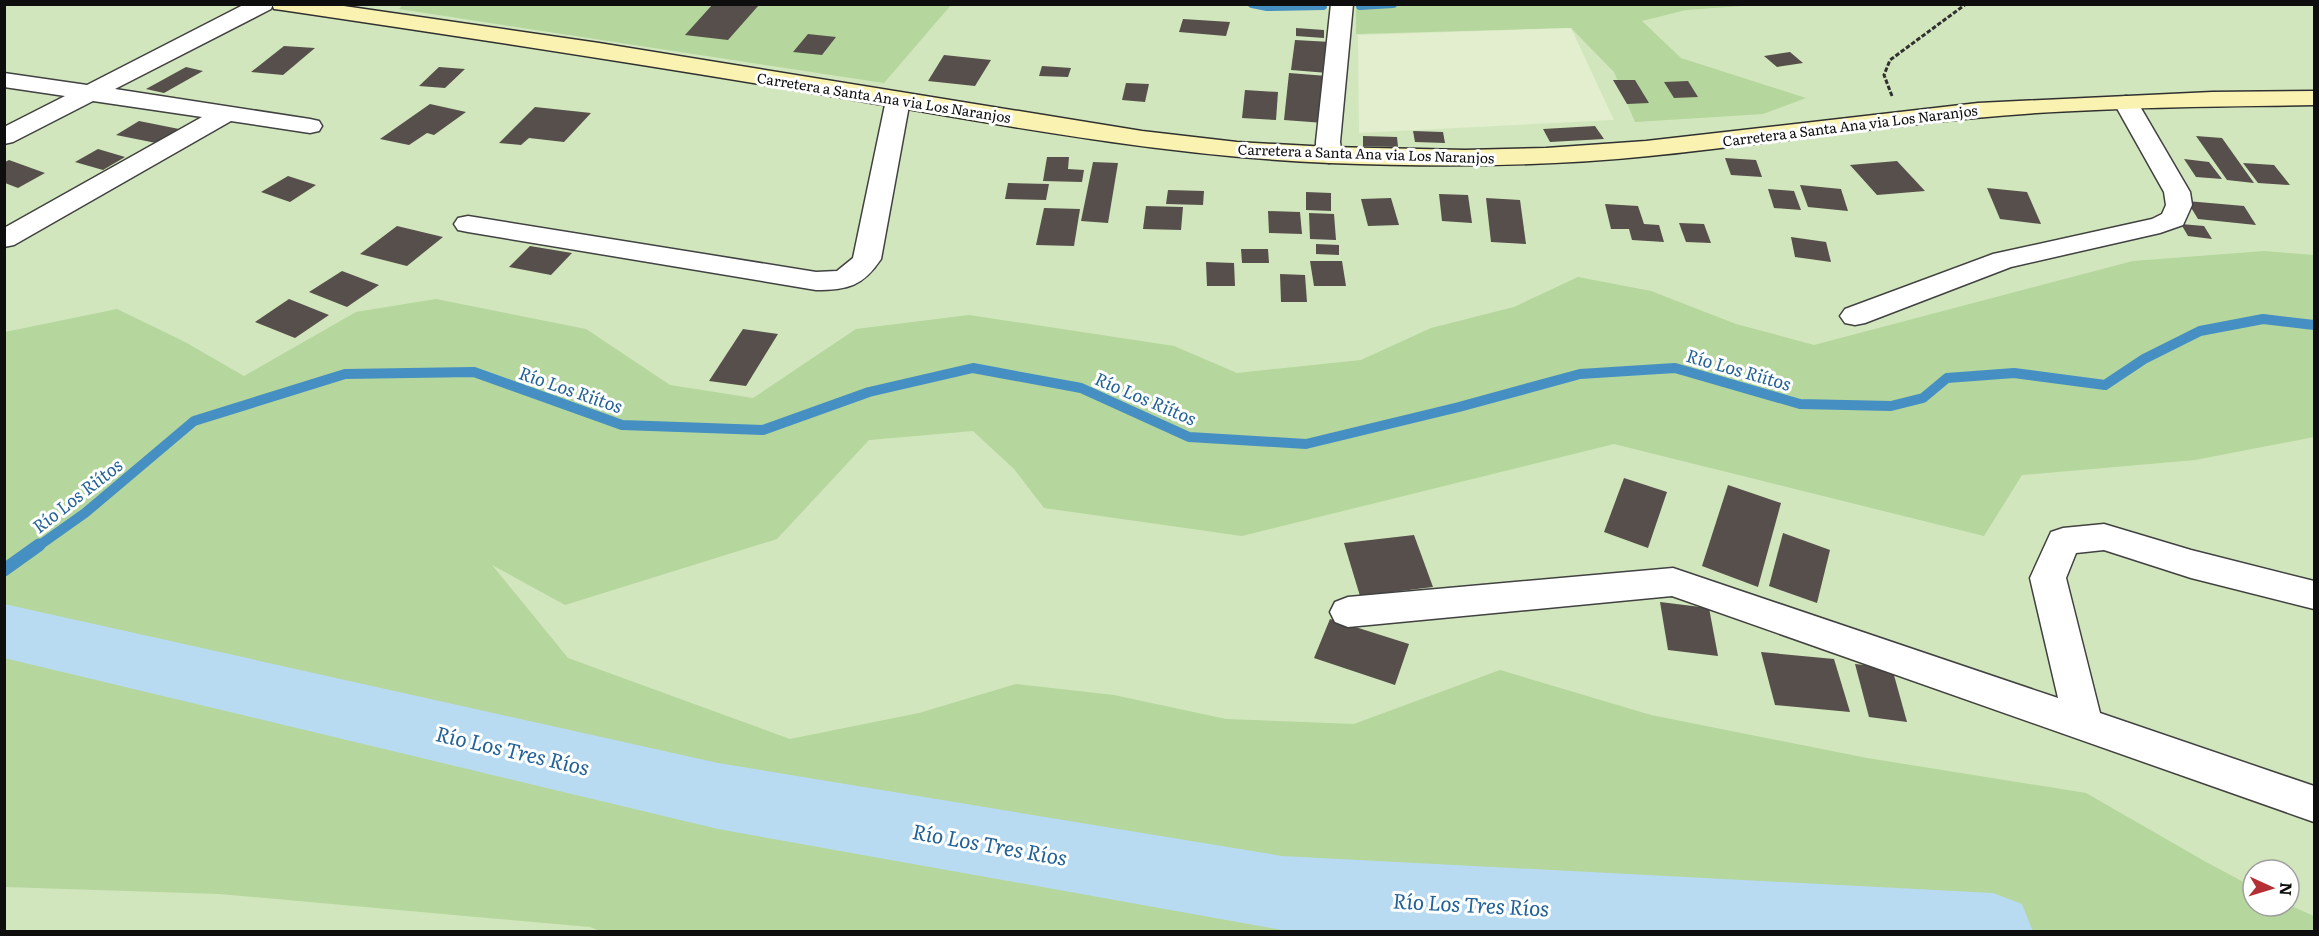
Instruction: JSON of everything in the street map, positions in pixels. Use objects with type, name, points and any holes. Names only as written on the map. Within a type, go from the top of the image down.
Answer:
[{"type":"main road","name":"Carretera a Santa Ana via Los Naranjos","points":[[282,4],[599,50],[898,100],[1237,150],[1329,155],[1465,158],[1624,151],[1978,110],[2314,98]]},
{"type":"street","points":[[4,137],[263,4]]},
{"type":"street","points":[[1329,155],[1328,142],[1342,4]]},
{"type":"street","points":[[4,80],[224,115],[310,126]]},
{"type":"street","points":[[468,224],[816,281],[839,281],[858,273],[867,259],[898,100]]},
{"type":"street","points":[[1855,316],[2003,260],[2160,225],[2174,219],[2179,205],[2177,192],[2126,103]]},
{"type":"street","points":[[4,239],[224,115]]},
{"type":"street","points":[[2083,724],[2048,578],[2063,541],[2104,537],[2191,564],[2314,595]]},
{"type":"street","points":[[1348,612],[1673,582],[2314,804]]},
{"type":"path","points":[[1905,117],[1891,94],[1884,75],[1890,60],[1966,4]]},
{"type":"green space","points":[[404,4],[951,5],[884,83],[399,9]]},
{"type":"green space","points":[[5,5],[2314,5],[2314,931],[5,932]]},
{"type":"green space","points":[[1356,5],[1756,5],[1686,10],[1642,21],[1681,58],[1806,98],[1763,114],[1635,122],[1614,72],[1571,28],[1356,34]]},
{"type":"green space","points":[[1571,28],[1614,120],[1359,133],[1358,35]]},
{"type":"green space","points":[[2264,251],[2314,255],[2314,437],[2195,460],[2022,475],[1984,536],[1614,444],[1242,536],[1044,508],[1014,469],[973,431],[869,440],[777,539],[565,605],[492,565],[568,658],[790,739],[919,713],[1016,684],[1114,695],[1226,719],[1354,724],[1500,670],[1651,715],[1867,758],[2086,793],[2241,881],[2241,918],[2301,918],[2301,910],[2314,916],[2314,931],[603,932],[590,927],[219,894],[5,887],[5,332],[117,309],[185,342],[244,376],[356,312],[436,299],[586,329],[670,385],[753,398],[856,329],[969,315],[1174,346],[1237,373],[1361,360],[1431,328],[1514,307],[1578,277],[1651,291],[1736,324],[1814,345],[2133,261]]},
{"type":"building","points":[[713,4],[759,5],[728,40],[685,35]]},
{"type":"building","points":[[1183,19],[1230,22],[1226,36],[1179,32]]},
{"type":"building","points":[[1296,28],[1324,30],[1324,38],[1296,36]]},
{"type":"building","points":[[808,34],[836,37],[822,55],[793,52]]},
{"type":"building","points":[[1295,40],[1331,42],[1328,73],[1291,70]]},
{"type":"building","points":[[284,46],[315,48],[283,75],[251,72]]},
{"type":"building","points":[[1790,52],[1803,63],[1777,67],[1764,56]]},
{"type":"building","points":[[944,55],[991,60],[975,86],[928,81]]},
{"type":"building","points":[[1042,66],[1071,68],[1068,77],[1039,76]]},
{"type":"building","points":[[186,67],[203,71],[164,93],[146,89]]},
{"type":"building","points":[[439,67],[465,69],[445,88],[419,86]]},
{"type":"building","points":[[1289,73],[1327,76],[1324,123],[1284,120]]},
{"type":"building","points":[[1613,80],[1635,80],[1649,103],[1627,104]]},
{"type":"building","points":[[1688,81],[1698,97],[1674,98],[1664,82]]},
{"type":"building","points":[[1126,83],[1149,84],[1145,102],[1122,100]]},
{"type":"building","points":[[1245,90],[1278,92],[1276,120],[1242,118]]},
{"type":"building","points":[[430,104],[466,112],[434,135],[427,133],[409,145],[380,139]]},
{"type":"building","points":[[535,107],[591,113],[564,142],[529,138],[521,145],[499,143]]},
{"type":"building","points":[[139,121],[179,129],[156,143],[116,135]]},
{"type":"building","points":[[1595,126],[1604,139],[1550,142],[1543,129]]},
{"type":"building","points":[[1413,131],[1443,132],[1445,143],[1415,142]]},
{"type":"building","points":[[1363,136],[1397,137],[1398,147],[1363,146]]},
{"type":"building","points":[[2196,136],[2222,138],[2254,183],[2227,180]]},
{"type":"building","points":[[98,149],[125,157],[103,170],[75,162]]},
{"type":"building","points":[[1047,157],[1069,157],[1068,169],[1084,170],[1082,182],[1043,181]]},
{"type":"building","points":[[1725,158],[1756,160],[1762,177],[1731,175]]},
{"type":"building","points":[[2184,159],[2209,162],[2222,179],[2196,177]]},
{"type":"building","points":[[9,160],[45,173],[18,188],[5,183],[5,162]]},
{"type":"building","points":[[1897,161],[1925,191],[1877,195],[1850,165]]},
{"type":"building","points":[[1093,162],[1118,163],[1108,223],[1081,221]]},
{"type":"building","points":[[2243,163],[2274,165],[2290,185],[2258,183]]},
{"type":"building","points":[[288,176],[316,185],[290,202],[261,192]]},
{"type":"building","points":[[1008,183],[1049,184],[1046,200],[1005,199]]},
{"type":"building","points":[[1800,185],[1841,189],[1848,211],[1808,207]]},
{"type":"building","points":[[1987,188],[2027,192],[2041,224],[2000,219]]},
{"type":"building","points":[[1768,189],[1794,191],[1801,210],[1774,208]]},
{"type":"building","points":[[1168,190],[1204,191],[1203,205],[1166,204]]},
{"type":"building","points":[[1306,192],[1331,193],[1331,211],[1306,210]]},
{"type":"building","points":[[1439,194],[1468,195],[1472,223],[1442,221]]},
{"type":"building","points":[[1391,198],[1399,225],[1368,226],[1361,199]]},
{"type":"building","points":[[1486,198],[1520,200],[1526,244],[1491,242]]},
{"type":"building","points":[[2187,201],[2244,206],[2256,225],[2198,219]]},
{"type":"building","points":[[1605,204],[1638,206],[1644,224],[1659,225],[1664,242],[1632,240],[1629,229],[1611,229]]},
{"type":"building","points":[[1146,206],[1183,207],[1181,230],[1143,229]]},
{"type":"building","points":[[1044,208],[1080,209],[1074,246],[1036,245]]},
{"type":"building","points":[[1268,211],[1300,212],[1302,234],[1269,233]]},
{"type":"building","points":[[1309,213],[1334,214],[1336,240],[1310,239]]},
{"type":"building","points":[[1679,223],[1704,224],[1711,243],[1686,242]]},
{"type":"building","points":[[2181,224],[2204,226],[2212,239],[2188,236]]},
{"type":"building","points":[[397,226],[443,237],[407,266],[360,254]]},
{"type":"building","points":[[1791,237],[1826,242],[1831,262],[1795,257]]},
{"type":"building","points":[[1316,244],[1339,245],[1339,255],[1316,254]]},
{"type":"building","points":[[530,246],[572,253],[551,275],[509,267]]},
{"type":"building","points":[[1241,249],[1268,249],[1269,263],[1242,263]]},
{"type":"building","points":[[1310,261],[1342,261],[1346,286],[1314,286]]},
{"type":"building","points":[[1206,262],[1234,263],[1235,286],[1207,286]]},
{"type":"building","points":[[342,271],[379,285],[347,307],[309,292]]},
{"type":"building","points":[[1280,274],[1305,275],[1307,302],[1281,302]]},
{"type":"building","points":[[289,299],[329,315],[295,338],[255,322]]},
{"type":"building","points":[[743,329],[778,334],[746,386],[709,381]]},
{"type":"building","points":[[1624,478],[1667,492],[1648,548],[1604,532]]},
{"type":"building","points":[[1728,485],[1781,503],[1758,587],[1702,566]]},
{"type":"building","points":[[1783,533],[1830,550],[1817,603],[1769,586]]},
{"type":"building","points":[[1414,535],[1433,587],[1360,596],[1344,543]]},
{"type":"building","points":[[1660,602],[1709,608],[1718,656],[1668,650]]},
{"type":"building","points":[[1330,619],[1409,644],[1395,685],[1314,658]]},
{"type":"building","points":[[1761,652],[1834,659],[1850,712],[1775,705]]},
{"type":"building","points":[[1855,664],[1892,668],[1907,722],[1869,717]]},
{"type":"waterway","points":[[1252,4],[1267,7],[1323,6]]},
{"type":"waterway","points":[[1360,6],[1393,4]]},
{"type":"waterway","name":"Río Los Riítos","points":[[37,547],[85,513],[194,421],[345,374],[474,372],[622,425],[763,430],[869,392],[973,368],[1081,388],[1189,437],[1306,444],[1459,407],[1580,374],[1675,368],[1800,404],[1891,406],[1923,398],[1947,378],[2014,373],[2105,385],[2144,359],[2200,331],[2263,319],[2314,325]]},
{"type":"waterway","name":"Río Los Riítos","points":[[4,570],[39,545]]},
{"type":"waterway","name":"Río Los Tres Ríos","points":[[4,631],[718,796],[1282,893],[1993,932]]}]
